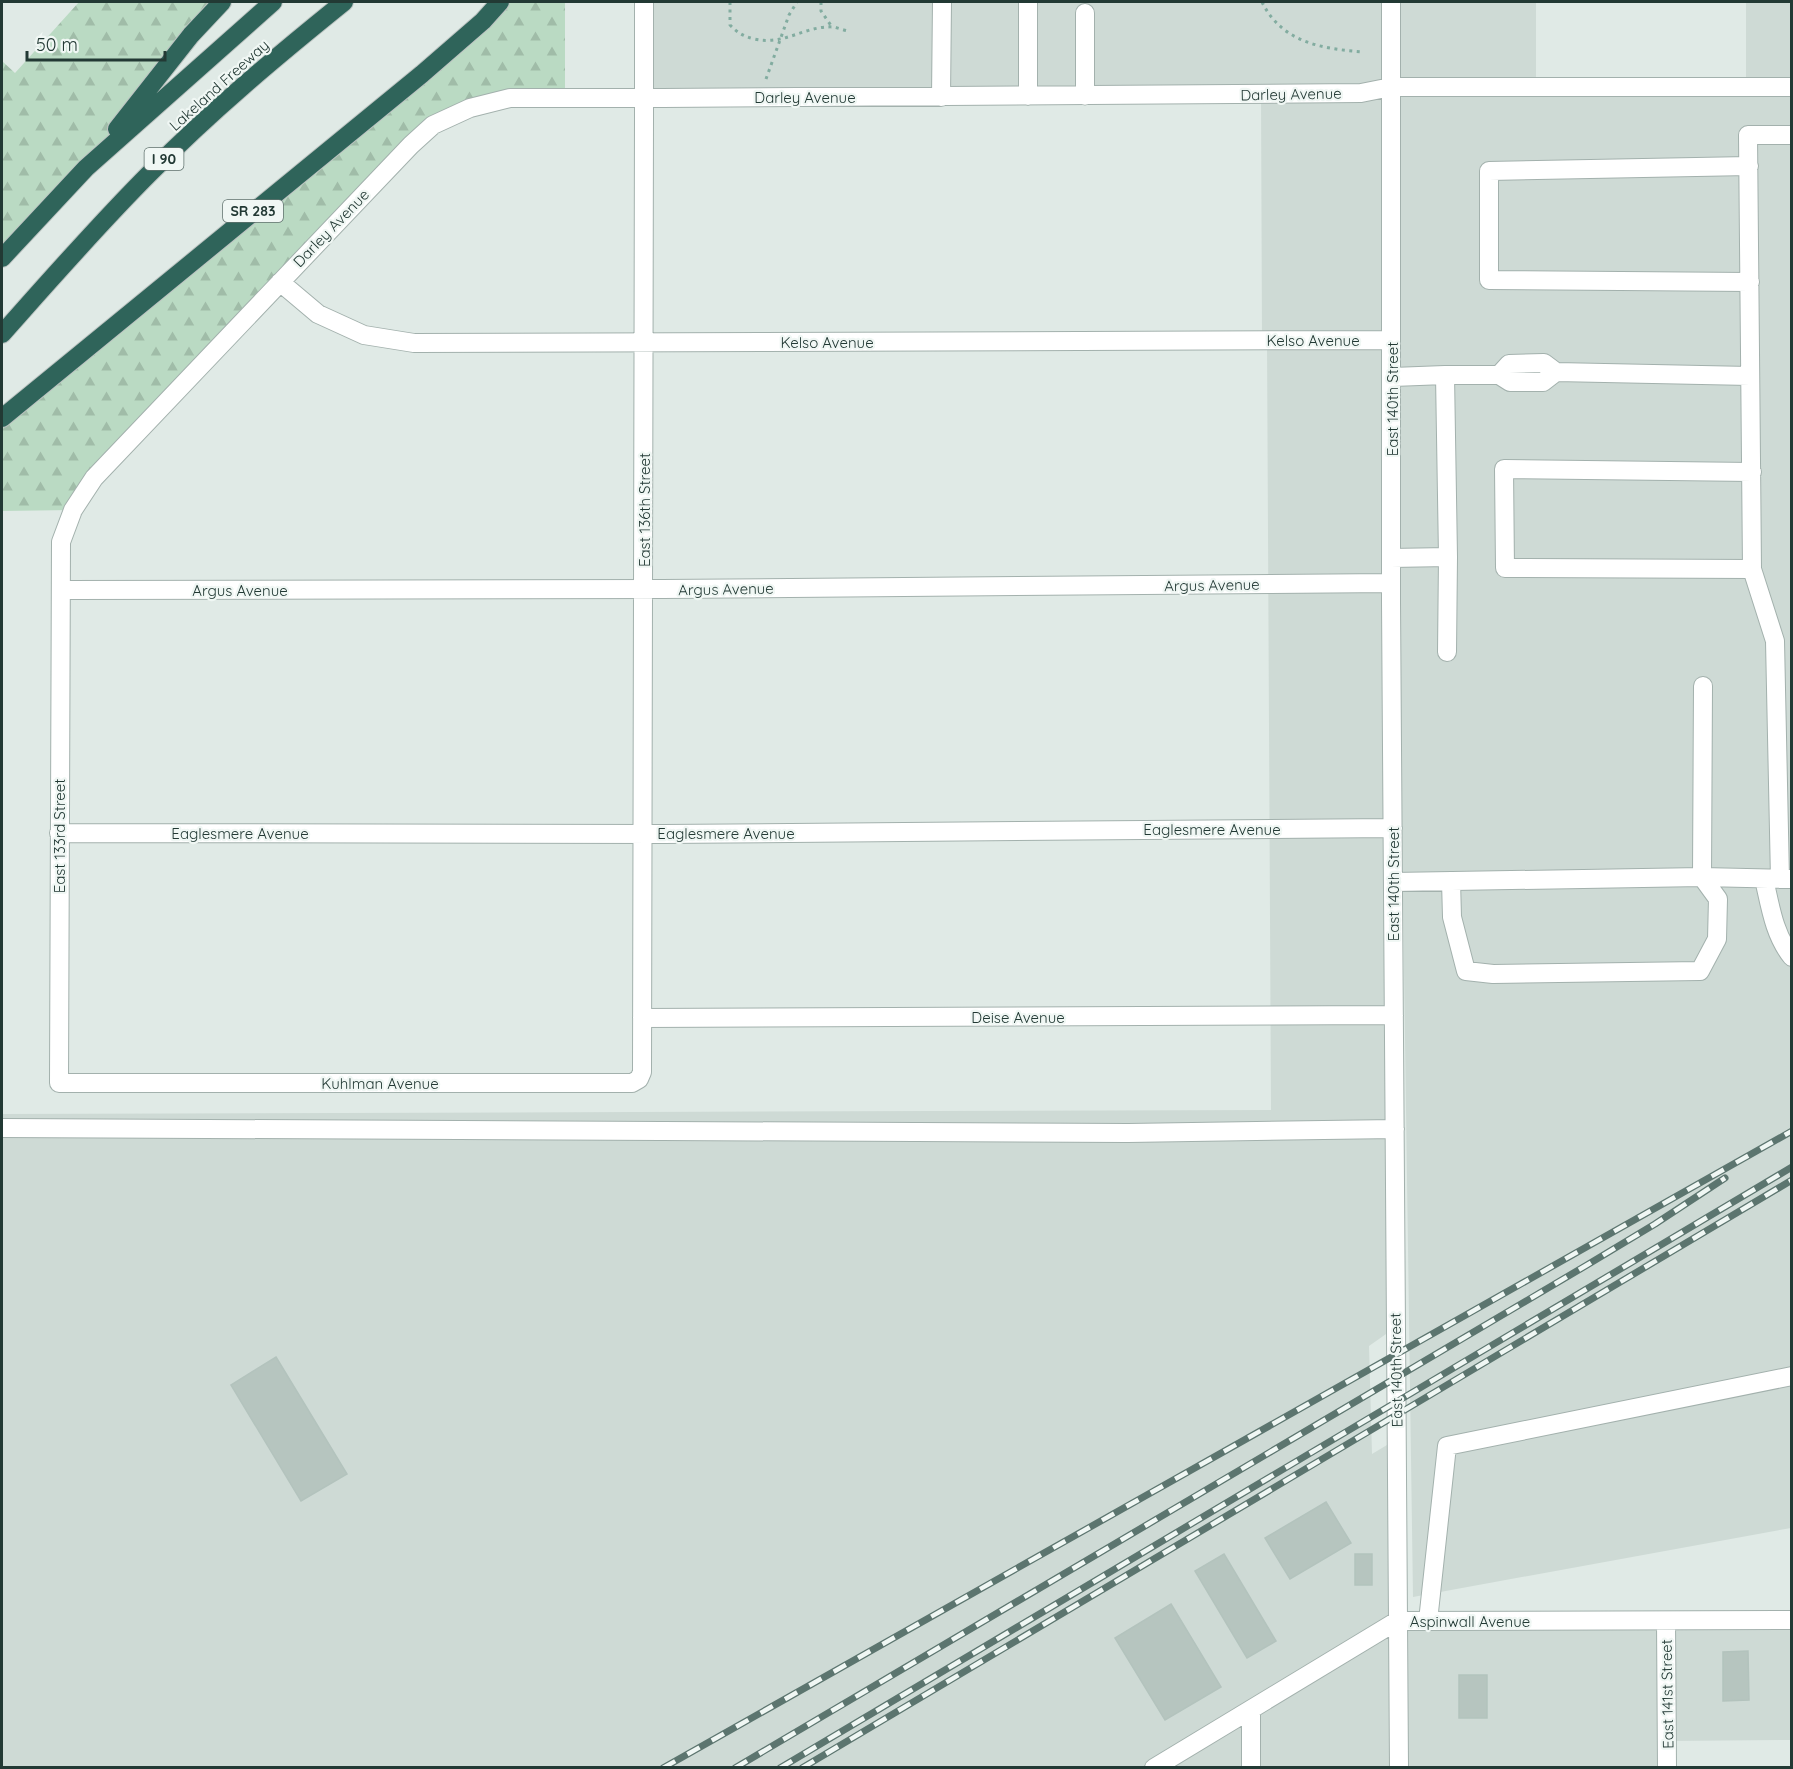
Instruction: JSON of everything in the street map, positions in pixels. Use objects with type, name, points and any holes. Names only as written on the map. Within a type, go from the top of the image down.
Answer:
[{"type":"highway","points":[[86,168],[191,35],[222,2]]},
{"type":"highway","name":"Lakeland Freeway","points":[[2,258],[86,168],[273,2]]},
{"type":"highway","name":"Lakeland Freeway","points":[[2,334],[70,257],[151,172],[259,71],[344,2]]},
{"type":"highway","name":"SR 283","points":[[2,418],[422,74],[483,21],[500,2]]},
{"type":"street","name":"East 136th Street","points":[[642,1018],[644,2]]},
{"type":"street","points":[[941,97],[942,2]]},
{"type":"street","points":[[1028,2],[1028,96]]},
{"type":"street","name":"East 140th Street","points":[[1391,2],[1391,340],[1393,377],[1391,583],[1399,1767]]},
{"type":"street","points":[[1085,13],[1085,96]]},
{"type":"street","name":"Darley Avenue","points":[[62,590],[61,542],[74,510],[94,478],[411,145],[433,125],[470,108],[510,98],[1361,93],[1391,87],[1791,87]]},
{"type":"street","points":[[1791,135],[1748,135],[1752,569],[1775,641],[1778,879],[1771,911],[1782,945],[1791,957]]},
{"type":"street","points":[[1749,166],[1489,171],[1489,280],[1750,282]]},
{"type":"street","name":"Kelso Avenue","points":[[280,282],[318,314],[364,335],[414,343],[1391,340]]},
{"type":"street","points":[[1393,377],[1499,375],[1509,364],[1544,363],[1556,372],[1750,376]]},
{"type":"street","points":[[1445,375],[1447,652]]},
{"type":"street","points":[[1752,472],[1504,469],[1505,568],[1752,569]]},
{"type":"street","points":[[1391,558],[1448,557]]},
{"type":"street","name":"Argus Avenue","points":[[62,590],[644,590],[1391,583]]},
{"type":"street","name":"East 133rd Street","points":[[59,1083],[62,590]]},
{"type":"street","points":[[1451,881],[1452,917],[1466,972],[1493,974],[1700,972],[1718,939],[1718,898],[1702,877],[1703,686]]},
{"type":"street","name":"Eaglesmere Avenue","points":[[59,833],[644,834],[1393,828]]},
{"type":"street","points":[[1393,882],[1702,877],[1778,879]]},
{"type":"street","name":"Deise Avenue","points":[[642,1018],[1394,1016]]},
{"type":"street","name":"Kuhlman Avenue","points":[[59,1083],[632,1083],[639,1079],[642,1071],[642,1018]]},
{"type":"street","points":[[2,1128],[1128,1133],[1395,1129]]},
{"type":"street","points":[[1428,1621],[1447,1446],[1791,1376]]},
{"type":"street","name":"Aspinwall Avenue","points":[[1154,1767],[1397,1621],[1791,1620]]},
{"type":"street","name":"East 141st Street","points":[[1666,1621],[1667,1767]]},
{"type":"street","points":[[1251,1710],[1251,1767]]},
{"type":"path","points":[[730,2],[730,25],[739,35],[766,42],[780,41],[832,27],[848,30]]},
{"type":"path","points":[[766,79],[789,15],[797,2]]},
{"type":"path","points":[[820,2],[821,11],[832,27]]},
{"type":"path","points":[[1262,2],[1268,15],[1288,34],[1314,45],[1364,52]]},
{"type":"shaded area","points":[[644,2],[1536,2],[1536,87],[1746,87],[1746,2],[1791,2],[1791,1528],[1413,1597],[1392,133],[1396,1327],[1369,1346],[1372,1454],[1397,1439],[1398,1621],[1791,1620],[1791,1740],[1667,1741],[1667,1768],[2,1767],[2,1114],[1271,1110],[1267,341],[1262,340],[1261,95],[644,98]]},
{"type":"green space","points":[[79,2],[222,2],[86,168],[2,258],[2,61],[15,73]]},
{"type":"green space","points":[[500,2],[644,2],[565,3],[565,98],[510,98],[433,125],[73,510],[2,511],[2,418]]},
{"type":"building","points":[[276,1357],[347,1474],[301,1501],[231,1385]]},
{"type":"building","points":[[1326,1502],[1351,1543],[1290,1579],[1265,1538]]},
{"type":"building","points":[[1224,1554],[1276,1641],[1247,1658],[1195,1571]]},
{"type":"building","points":[[1355,1554],[1372,1554],[1372,1585],[1355,1585]]},
{"type":"building","points":[[1171,1604],[1221,1687],[1165,1720],[1115,1638]]},
{"type":"building","points":[[1748,1651],[1749,1700],[1723,1701],[1723,1652]]},
{"type":"building","points":[[1459,1675],[1487,1675],[1487,1718],[1459,1718]]},
{"type":"railway","points":[[663,1768],[1792,1131]]},
{"type":"railway","points":[[780,1768],[1792,1167]]},
{"type":"railway","points":[[735,1768],[1587,1265],[1725,1178]]},
{"type":"railway","points":[[802,1768],[1792,1180]]}]
